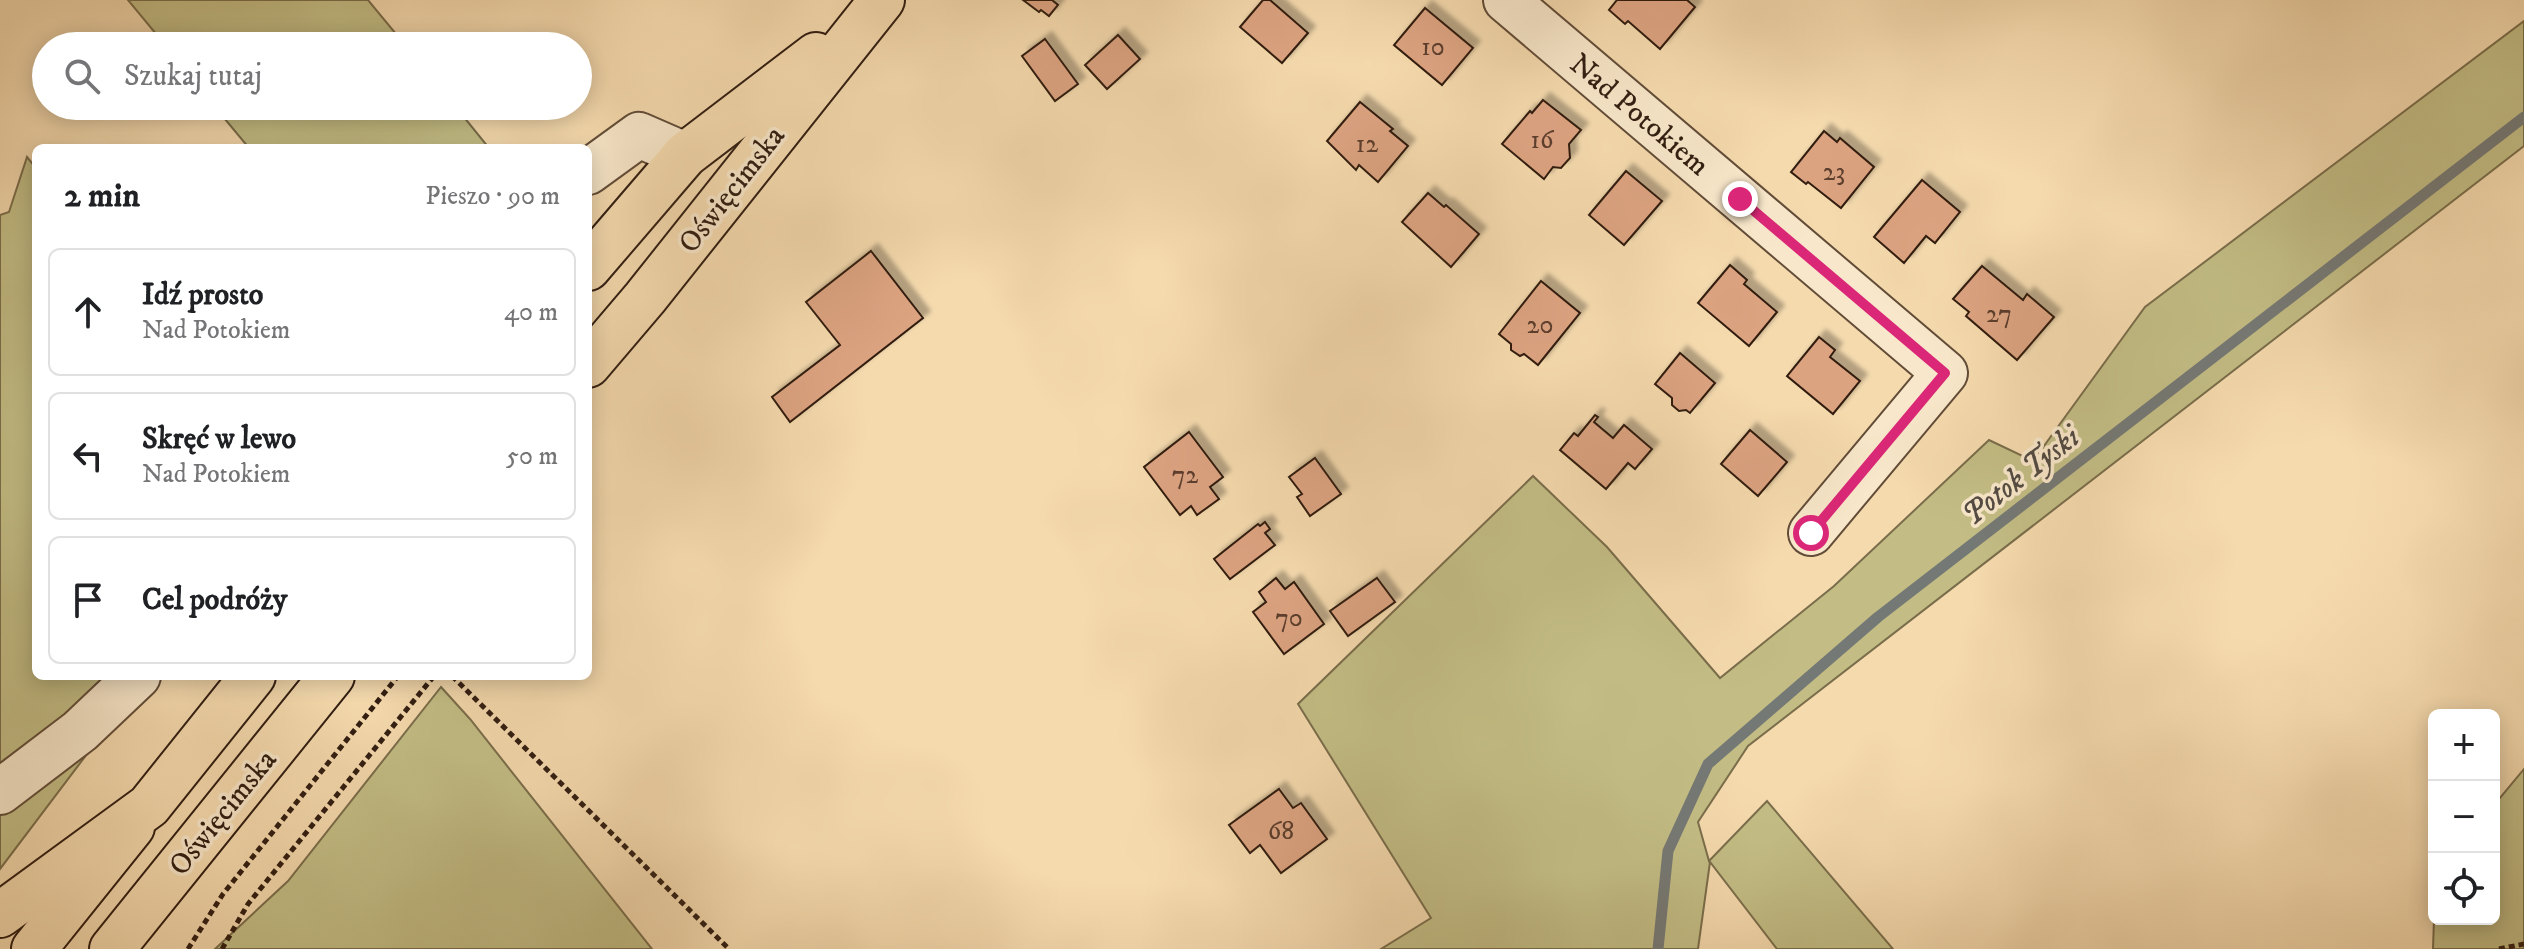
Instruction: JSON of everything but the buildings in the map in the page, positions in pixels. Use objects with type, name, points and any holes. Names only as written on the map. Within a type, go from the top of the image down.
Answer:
[{"type":"main road","name":"Oświęcimska","points":[[592,263],[685,155],[877,6]]},
{"type":"main road","name":"Oświęcimska","points":[[592,360],[877,6]]},
{"type":"main road","name":"Oświęcimska","points":[[34,949],[250,680]]},
{"type":"main road","name":"Oświęcimska","points":[[112,949],[329,680]]},
{"type":"main road","points":[[0,915],[149,806]]},
{"type":"main road","points":[[144,949],[190,851]]},
{"type":"street","name":"Nad Potokiem","points":[[1506,0],[1945,373],[1811,533]]},
{"type":"street","points":[[592,169],[639,135],[685,155]]},
{"type":"street","points":[[0,792],[80,731],[134,680]]},
{"type":"path","points":[[188,949],[223,894],[395,680]]},
{"type":"path","points":[[222,949],[248,904],[431,680]]},
{"type":"path","points":[[456,680],[729,949]]},
{"type":"path","points":[[2499,949],[2524,944]]},
{"type":"shaded area","points":[[128,0],[368,0],[394,32],[154,32]]},
{"type":"shaded area","points":[[2524,21],[2524,146],[1748,746],[1698,822],[1709,861],[1767,801],[1893,949],[1777,949],[1710,862],[1698,949],[1381,949],[1431,918],[1298,704],[1533,476],[1607,547],[1720,678],[1834,586],[1989,440],[2033,461],[2145,307]]},
{"type":"shaded area","points":[[226,120],[466,120],[486,144],[246,144]]},
{"type":"shaded area","points":[[27,157],[32,163],[32,680],[143,680],[0,869],[0,215],[9,212]]},
{"type":"shaded area","points":[[441,687],[470,719],[652,949],[215,949],[288,881]]},
{"type":"shaded area","points":[[2524,769],[2524,949],[2433,949],[2434,925],[2500,925],[2500,798]]},
{"type":"waterway","name":"Potok Tyski","points":[[1658,949],[1668,851],[1708,764],[1878,617],[2524,117]]},
{"type":"route","points":[[1740,199],[1945,373],[1811,533]]}]
